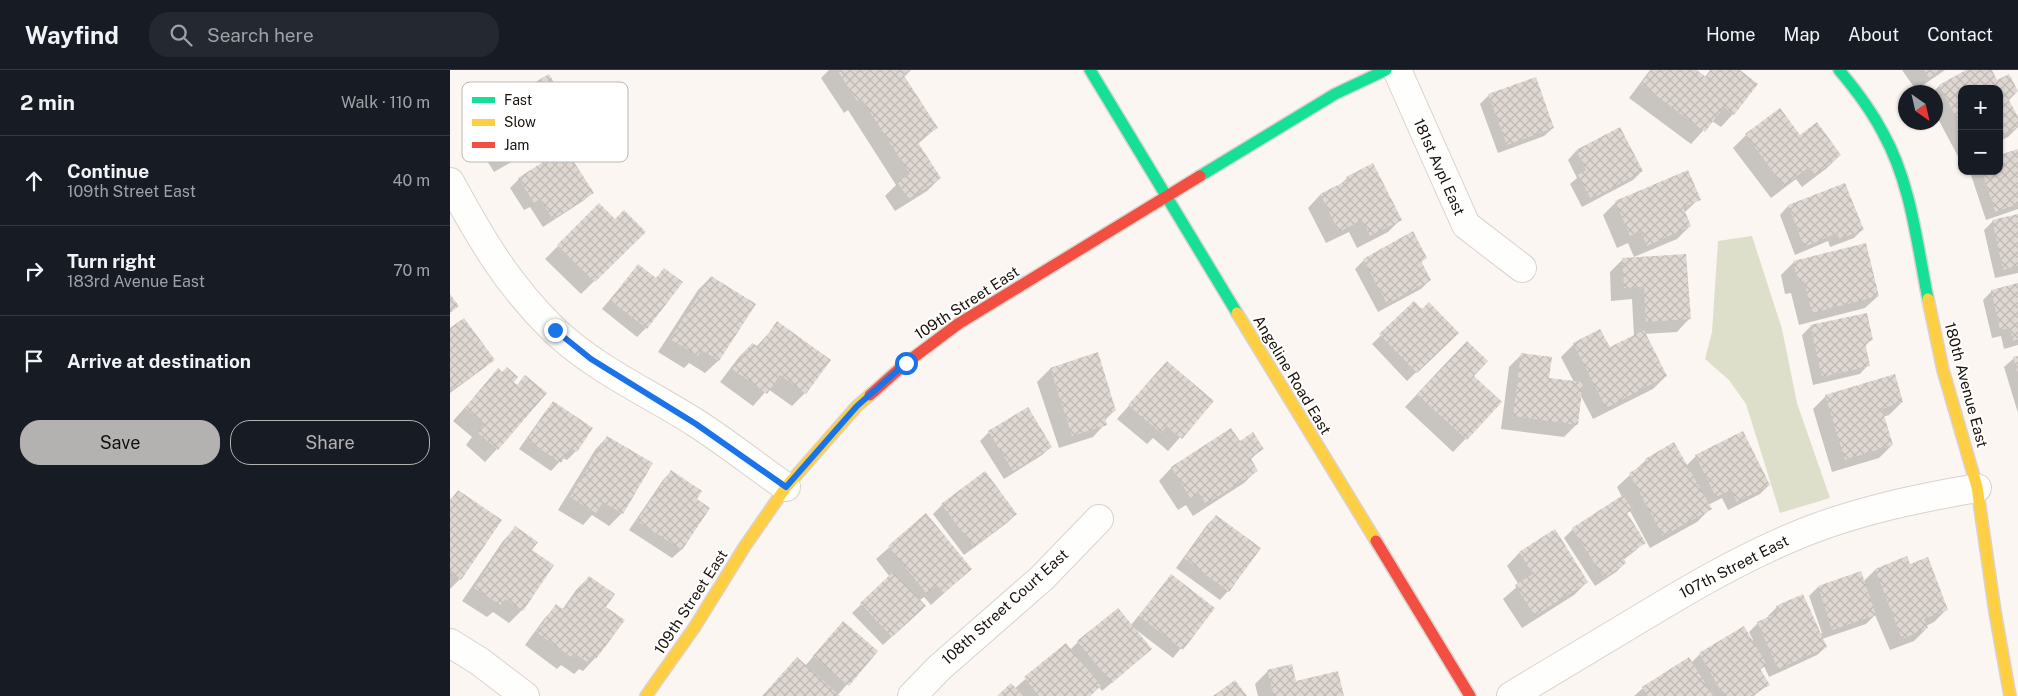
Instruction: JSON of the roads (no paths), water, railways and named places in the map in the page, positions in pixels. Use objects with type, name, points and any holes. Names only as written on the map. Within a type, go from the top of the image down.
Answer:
[{"type":"street","name":"Angeline Road East","points":[[1090,70],[1470,696]]},
{"type":"street","name":"109th Street East","points":[[646,696],[694,628],[745,546],[786,487],[857,406],[906,363],[958,324],[1166,196],[1335,94],[1386,70]]},
{"type":"street","name":"181st Avpl East","points":[[1396,70],[1466,225],[1522,268]]},
{"type":"street","name":"180th Avenue East","points":[[1838,70],[1852,84],[1877,119],[1896,159],[1914,219],[1939,353],[1962,429],[1977,488],[1999,638],[2010,696]]},
{"type":"street","points":[[450,182],[485,245],[515,288],[555,330],[591,359],[696,424],[786,487]]},
{"type":"street","name":"107th Street East","points":[[1511,696],[1706,579],[1740,561],[1805,532],[1862,513],[1920,498],[1977,488]]},
{"type":"street","name":"108th Street Court East","points":[[912,696],[939,668],[1042,578],[1099,519]]},
{"type":"street","points":[[450,643],[479,661],[525,696]]}]
